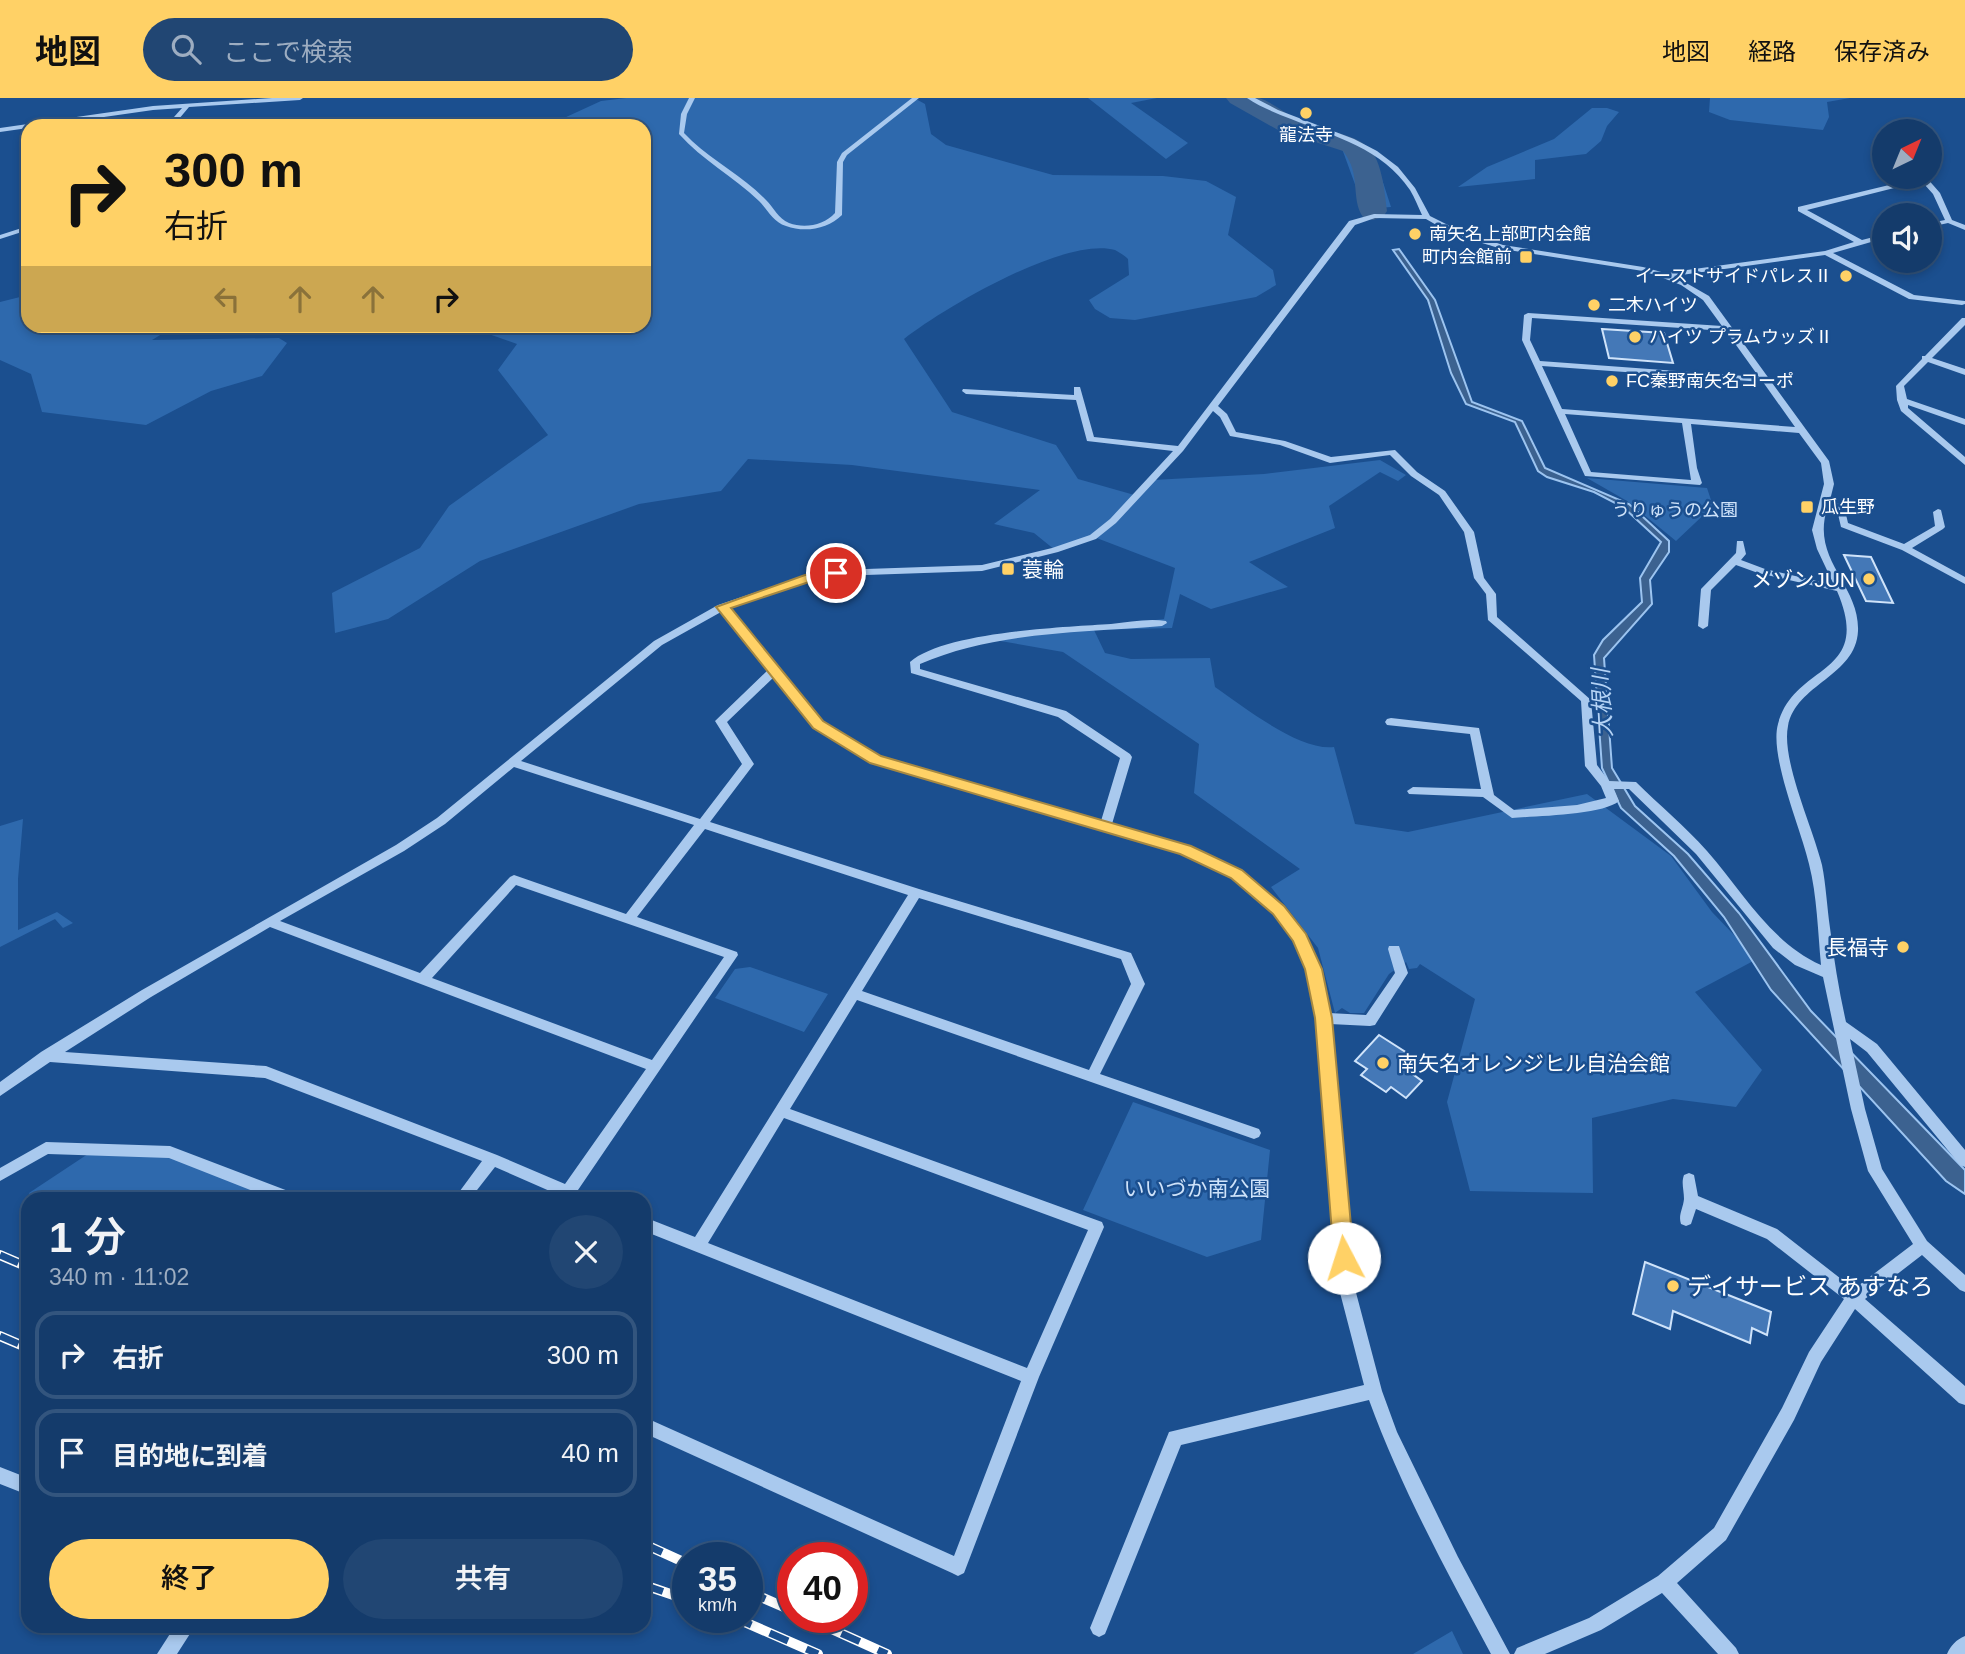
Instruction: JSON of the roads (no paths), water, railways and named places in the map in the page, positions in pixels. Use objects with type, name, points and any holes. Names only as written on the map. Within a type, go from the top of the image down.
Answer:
[{"type":"street","points":[[195,106],[202,98]]},
{"type":"street","points":[[66,119],[300,98]]},
{"type":"street","points":[[692,98],[684,114],[681,133],[762,199],[783,222],[799,227],[820,225],[835,219],[839,213],[840,162],[844,154],[916,98]]},
{"type":"street","points":[[1250,98],[1289,118],[1355,141],[1386,159],[1409,180],[1427,217]]},
{"type":"street","points":[[175,119],[186,107]]},
{"type":"street","points":[[0,130],[21,126]]},
{"type":"street","points":[[1859,242],[1801,209],[1882,189]]},
{"type":"street","points":[[1932,189],[1949,221]]},
{"type":"street","points":[[0,1090],[46,1056],[143,995],[441,821],[658,643],[722,607],[810,577],[836,573],[962,570],[1055,550],[1093,537],[1113,521],[1180,449],[1352,223],[1374,216],[1427,217],[1455,232],[1502,247],[1666,275],[1826,253],[1872,239]]},
{"type":"street","points":[[1942,222],[1949,221],[1965,228]]},
{"type":"street","points":[[0,237],[21,231]]},
{"type":"street","points":[[1826,253],[1912,297],[1962,303]]},
{"type":"street","points":[[1666,275],[1706,298],[1826,463],[1829,484],[1817,536],[1853,621],[1852,640],[1844,656],[1831,670],[1804,688],[1793,700],[1784,716],[1780,732],[1781,748],[1816,866],[1829,974],[1855,1095],[1875,1171],[1922,1247],[1965,1285]]},
{"type":"street","points":[[1686,422],[1691,444],[1691,468],[1697,483],[1588,474],[1526,340],[1528,315],[1727,329]]},
{"type":"street","points":[[1963,325],[1925,358],[1900,386],[1904,409],[1965,462]]},
{"type":"street","points":[[1925,358],[1965,372]]},
{"type":"street","points":[[1537,363],[1764,380]]},
{"type":"street","points":[[966,391],[1078,394],[1090,439],[1180,449]]},
{"type":"street","points":[[1901,400],[1965,422]]},
{"type":"street","points":[[1213,406],[1224,416],[1233,434],[1282,443],[1330,460],[1392,452],[1414,474],[1442,493],[1469,532],[1479,578],[1492,594],[1492,618],[1586,699],[1591,766],[1606,785],[1613,801],[1577,809],[1512,814],[1488,793],[1475,731],[1391,722]]},
{"type":"street","points":[[1559,411],[1801,429]]},
{"type":"street","points":[[1825,501],[1841,508],[1844,525],[1905,548],[1965,581]]},
{"type":"street","points":[[1905,548],[1940,527],[1938,512]]},
{"type":"street","points":[[1703,626],[1706,589],[1741,554],[1740,543]]},
{"type":"street","points":[[1735,561],[1762,571],[1840,589]]},
{"type":"street","points":[[722,607],[818,724],[875,759],[1185,850],[1236,874],[1279,910],[1300,938],[1313,969],[1323,1018],[1346,1285],[1374,1391],[1406,1470],[1501,1654]]},
{"type":"street","points":[[1106,825],[1126,757],[1062,714],[938,680],[915,671],[915,662],[932,653],[989,639],[1162,623]]},
{"type":"street","points":[[629,919],[748,764],[721,722],[775,670]]},
{"type":"street","points":[[1442,714],[1444,728]]},
{"type":"street","points":[[512,762],[916,893],[1126,956],[1138,984],[1092,1077]]},
{"type":"street","points":[[1606,785],[1632,785],[1700,851],[1778,944],[1800,961],[1829,974]]},
{"type":"street","points":[[1413,791],[1488,793]]},
{"type":"street","points":[[46,1056],[265,1072],[492,1159],[568,1192],[732,955],[514,880],[424,978]]},
{"type":"street","points":[[698,1246],[916,893]]},
{"type":"street","points":[[269,922],[654,1066]]},
{"type":"street","points":[[1323,1018],[1370,1021],[1402,973],[1394,949]]},
{"type":"street","points":[[855,994],[1254,1133]]},
{"type":"street","points":[[1840,1030],[1872,1048],[1965,1161]]},
{"type":"street","points":[[651,1428],[958,1567],[1031,1377],[1097,1227],[783,1112]]},
{"type":"street","points":[[0,1175],[46,1148],[170,1152],[273,1192]]},
{"type":"street","points":[[466,1192],[492,1159]]},
{"type":"street","points":[[1686,1219],[1691,1200],[1689,1180]]},
{"type":"street","points":[[1691,1200],[1772,1234],[1834,1281],[1852,1300],[1965,1397]]},
{"type":"street","points":[[651,1227],[1031,1377]]},
{"type":"street","points":[[1523,1654],[1595,1624],[1664,1582],[1720,1534],[1788,1415],[1815,1357],[1852,1300],[1922,1247]]},
{"type":"street","points":[[1099,1628],[1175,1438],[1374,1391]]},
{"type":"street","points":[[0,1475],[21,1484]]},
{"type":"street","points":[[1664,1582],[1730,1654]]},
{"type":"street","points":[[166,1654],[181,1633]]},
{"type":"street","points":[[1956,1654],[1965,1645]]},
{"type":"water","points":[[1399,249],[1435,300],[1472,402],[1522,421],[1545,468],[1629,504],[1669,541],[1669,552],[1650,580],[1652,604],[1604,658],[1612,768],[1635,806],[1688,854],[1739,913],[1811,1011],[1965,1170],[1965,1194],[1946,1181],[1771,990],[1724,917],[1674,856],[1621,808],[1602,768],[1594,655],[1603,640],[1642,602],[1640,578],[1661,542],[1623,507],[1594,492],[1547,477],[1538,471],[1515,422],[1466,404],[1451,373],[1428,300],[1393,250]]},
{"type":"waterway","name":"大根川","points":[[1239,98],[1287,124],[1352,145],[1364,160],[1370,176],[1373,211]]},
{"type":"railway","points":[[0,1255],[21,1264]]},
{"type":"railway","points":[[0,1336],[21,1345]]},
{"type":"railway","points":[[651,1547],[672,1557]]},
{"type":"railway","points":[[651,1587],[672,1595]]},
{"type":"railway","points":[[763,1598],[777,1604]]},
{"type":"railway","points":[[763,1630],[818,1654]]},
{"type":"railway","points":[[840,1633],[887,1654]]},
{"type":"place","name":"龍法寺","points":[[1306,113]]},
{"type":"place","name":"南矢名上部町内会館","points":[[1415,234]]},
{"type":"place","name":"町内会館前","points":[[1526,257]]},
{"type":"place","name":"イーストサイドパレスⅡ","points":[[1846,276]]},
{"type":"place","name":"二木ハイツ","points":[[1594,305]]},
{"type":"place","name":"ハイツ プラムウッズⅡ","points":[[1635,337]]},
{"type":"place","name":"FC秦野南矢名コーポ","points":[[1612,381]]},
{"type":"place","name":"瓜生野","points":[[1807,507]]},
{"type":"place","name":"蓑輪","points":[[1008,569]]},
{"type":"place","name":"メゾンJUN","points":[[1869,579]]},
{"type":"place","name":"長福寺","points":[[1903,947]]},
{"type":"place","name":"南矢名オレンジヒル自治会館","points":[[1383,1063]]},
{"type":"place","name":"デイサービス あすなろ","points":[[1673,1286]]},
{"type":"park label","name":"うりゅうの公園","points":[[1675,510]]},
{"type":"park label","name":"いいづか南公園","points":[[1197,1188]]}]
